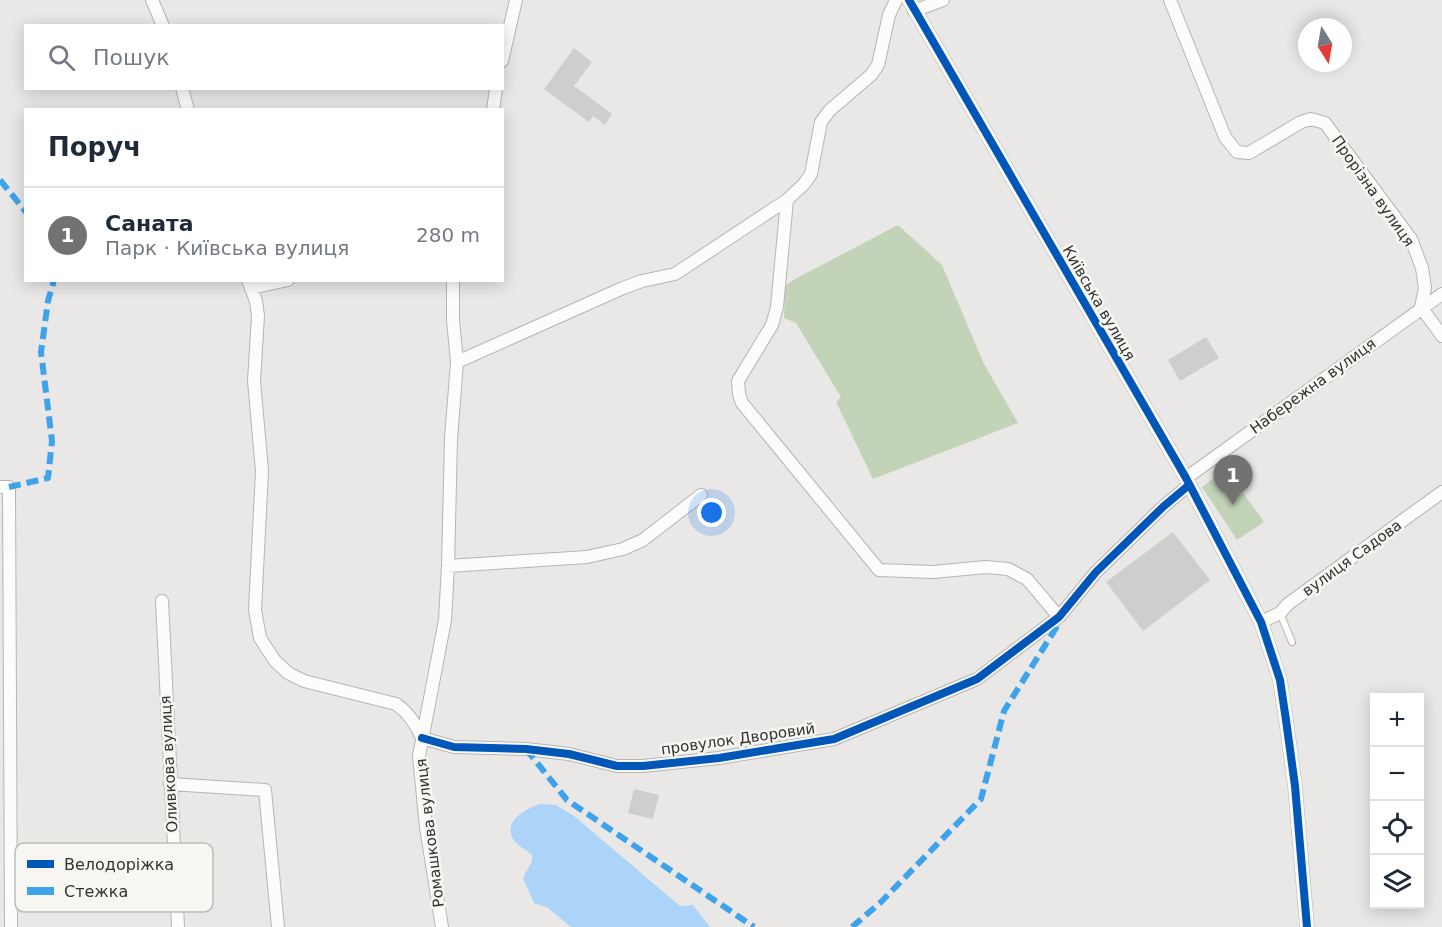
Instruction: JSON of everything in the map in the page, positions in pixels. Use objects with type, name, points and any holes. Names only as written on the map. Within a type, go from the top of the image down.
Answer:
[{"type":"street","points":[[152,0],[162,24]]},
{"type":"street","points":[[504,52],[516,0]]},
{"type":"street","points":[[458,362],[623,288],[642,281],[675,274],[787,200],[811,174],[821,122],[830,110],[872,75],[878,65],[888,15],[896,0]]},
{"type":"street","points":[[912,5],[943,0]]},
{"type":"street","name":"Прорізна вулиця","points":[[1170,0],[1225,137],[1238,152],[1249,153],[1301,122],[1311,119],[1325,123],[1411,239],[1422,268],[1425,288],[1421,308]]},
{"type":"street","name":"Київська вулиця","points":[[912,5],[1187,482],[1261,622],[1280,680],[1295,786],[1307,927]]},
{"type":"street","points":[[183,90],[187,108]]},
{"type":"street","points":[[493,108],[496,90]]},
{"type":"street","points":[[787,200],[777,307],[772,325],[738,381],[742,403],[879,570],[933,572],[986,567],[1008,569],[1027,579],[1059,616]]},
{"type":"street","points":[[269,282],[250,284],[258,316],[254,381],[262,471],[255,610],[260,638],[275,661],[288,673],[304,681],[396,704],[410,717],[422,738]]},
{"type":"street","name":"Ромашкова вулиця","points":[[442,927],[424,807],[419,756],[445,620],[451,439],[458,362],[453,320],[453,282]]},
{"type":"street","name":"Набережна вулиця","points":[[1187,482],[1442,294]]},
{"type":"street","points":[[1421,308],[1442,336]]},
{"type":"street","name":"провулок Дворовий","points":[[422,738],[454,747],[526,749],[569,754],[617,766],[719,758],[834,739],[977,679],[1059,616],[1096,572],[1187,482]]},
{"type":"street","points":[[4,487],[5,828],[11,927]]},
{"type":"street","name":"вулиця Садова","points":[[1261,622],[1280,613],[1288,604],[1442,492]]},
{"type":"street","points":[[448,566],[587,557],[623,549],[643,540],[701,495]]},
{"type":"street","name":"Оливкова вулиця","points":[[162,601],[173,843]]},
{"type":"street","points":[[170,784],[265,790],[278,927]]},
{"type":"street","name":"Оливкова вулиця","points":[[177,912],[178,927]]},
{"type":"lane","points":[[1280,613],[1292,642]]},
{"type":"green space","points":[[898,225],[942,265],[984,364],[1018,423],[873,479],[836,402],[841,397],[796,323],[784,318],[785,286]]},
{"type":"green space","points":[[1226,469],[1264,522],[1237,540],[1202,487]]},
{"type":"water","points":[[540,804],[556,805],[574,816],[680,906],[693,905],[710,927],[571,927],[548,908],[534,903],[523,878],[532,861],[532,855],[514,841],[511,826],[523,812]]},
{"type":"building","points":[[574,48],[592,62],[574,86],[612,114],[605,125],[593,116],[589,122],[544,89]]},
{"type":"building","points":[[1206,337],[1219,358],[1180,381],[1168,360]]},
{"type":"building","points":[[1173,532],[1210,580],[1143,631],[1106,582]]},
{"type":"building","points":[[634,789],[659,795],[653,819],[628,813]]},
{"type":"marked path","points":[[0,180],[24,210]]},
{"type":"marked path","points":[[9,487],[48,478],[52,441],[41,352],[48,301],[53,282]]},
{"type":"marked path","points":[[852,927],[881,902],[981,799],[1004,711],[1056,628],[1055,620]]},
{"type":"marked path","points":[[526,749],[567,800],[754,927]]},
{"type":"cycle path","points":[[909,0],[1186,478],[1261,622],[1280,680],[1295,786],[1307,927]]},
{"type":"cycle path","points":[[422,738],[454,747],[526,749],[569,754],[617,766],[643,766],[719,758],[834,739],[977,679],[1059,617],[1096,572],[1189,485]]},
{"type":"place","name":"Саната","points":[[1233,505]]}]
